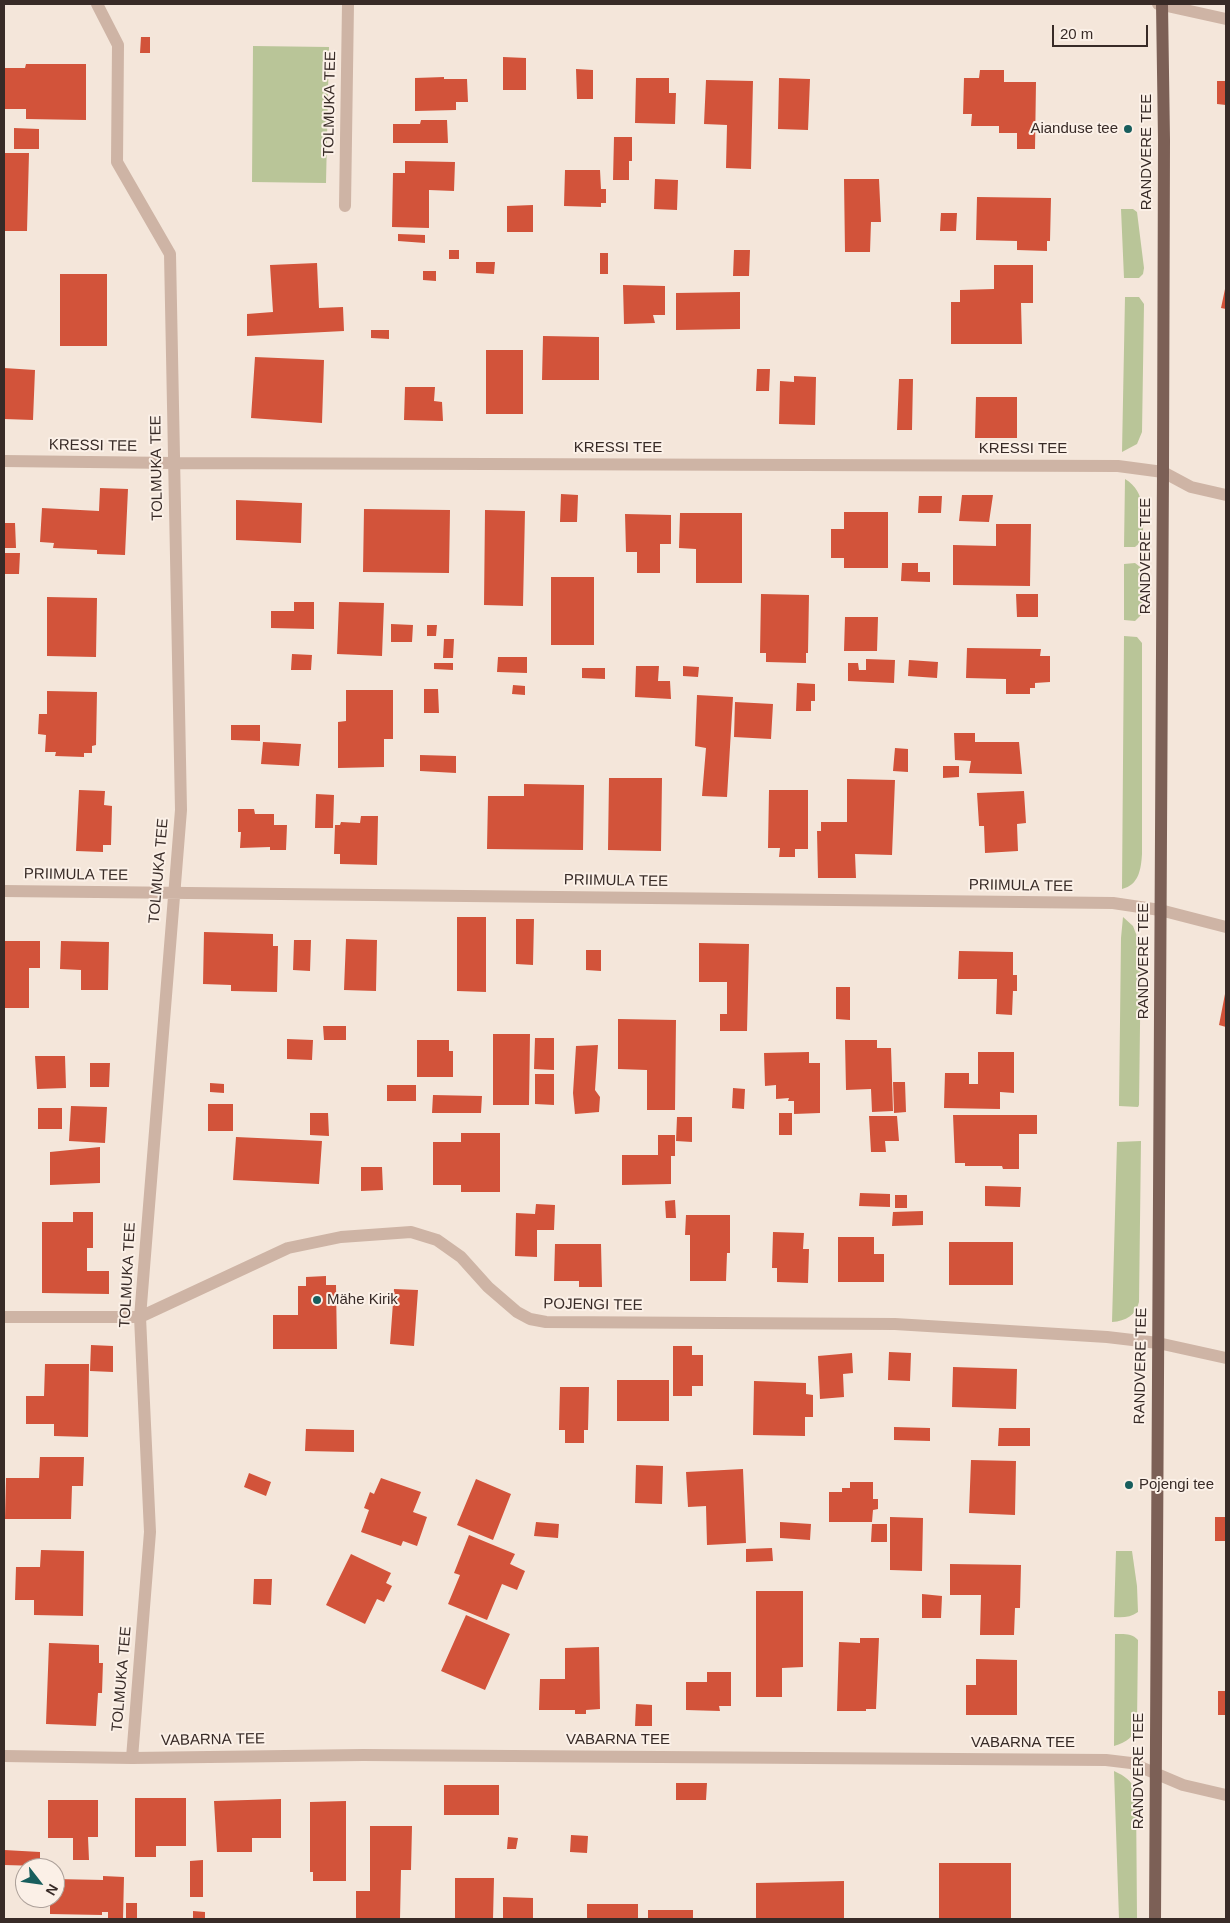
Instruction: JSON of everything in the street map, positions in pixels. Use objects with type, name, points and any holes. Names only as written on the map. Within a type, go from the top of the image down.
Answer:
[{"type":"main road","name":"RANDVERE TEE","points":[[1155,1919],[1163,472],[1164,140],[1162,4]]},
{"type":"street","name":"TOLMUKA TEE","points":[[97,4],[118,45],[117,162],[170,254],[181,810],[140,1317],[150,1532],[132,1758]]},
{"type":"street","name":"TOLMUKA TEE","points":[[345,206],[348,4]]},
{"type":"street","points":[[1158,4],[1226,19]]},
{"type":"street","name":"KRESSI TEE","points":[[4,461],[1118,466],[1163,472],[1191,487],[1226,496]]},
{"type":"street","name":"PRIIMULA TEE","points":[[4,891],[1113,903],[1160,910],[1226,927]]},
{"type":"street","name":"POJENGI TEE","points":[[4,1317],[140,1317],[288,1248],[341,1236],[411,1232],[437,1240],[461,1257],[488,1287],[517,1312],[530,1319],[546,1322],[895,1324],[1107,1337],[1158,1343],[1226,1358]]},
{"type":"street","name":"VABARNA TEE","points":[[4,1756],[132,1758],[373,1755],[1106,1760],[1131,1763],[1184,1785],[1226,1795]]},
{"type":"green space","points":[[253,46],[329,47],[326,183],[252,182]]},
{"type":"green space","points":[[1121,209],[1133,209],[1137,212],[1144,268],[1143,274],[1139,278],[1124,278]]},
{"type":"green space","points":[[1125,297],[1139,297],[1144,304],[1142,432],[1137,444],[1122,452]]},
{"type":"green space","points":[[1125,479],[1137,491],[1142,506],[1143,540],[1135,547],[1124,547]]},
{"type":"green space","points":[[1135,563],[1144,570],[1142,614],[1135,621],[1124,620],[1124,564]]},
{"type":"green space","points":[[1124,636],[1137,637],[1142,643],[1142,854],[1140,871],[1136,880],[1128,887],[1122,889]]},
{"type":"green space","points":[[1123,917],[1133,926],[1141,947],[1138,1107],[1119,1106],[1121,938]]},
{"type":"green space","points":[[1141,1141],[1139,1302],[1133,1314],[1122,1320],[1112,1322],[1117,1142]]},
{"type":"green space","points":[[1116,1551],[1132,1551],[1137,1586],[1138,1612],[1127,1617],[1114,1617]]},
{"type":"green space","points":[[1115,1634],[1130,1635],[1138,1640],[1137,1724],[1129,1738],[1123,1743],[1114,1746]]},
{"type":"green space","points":[[1114,1771],[1128,1779],[1136,1792],[1137,1919],[1119,1919]]},
{"type":"building","points":[[141,37],[150,37],[150,53],[140,53]]},
{"type":"building","points":[[503,57],[526,58],[526,90],[503,90]]},
{"type":"building","points":[[26,64],[86,64],[86,120],[26,119],[26,109],[4,109],[4,68],[25,68]]},
{"type":"building","points":[[576,69],[593,70],[593,99],[577,99]]},
{"type":"building","points":[[980,70],[1004,70],[1004,82],[1036,82],[1035,149],[1017,149],[1017,133],[999,133],[999,126],[971,126],[972,114],[963,114],[964,78],[979,78]]},
{"type":"building","points":[[444,77],[444,79],[467,79],[468,102],[456,102],[456,110],[415,111],[415,78]]},
{"type":"building","points":[[636,78],[669,78],[669,93],[676,93],[675,124],[635,123]]},
{"type":"building","points":[[779,78],[810,79],[808,130],[778,129]]},
{"type":"building","points":[[706,80],[753,81],[751,169],[726,168],[727,125],[704,124]]},
{"type":"building","points":[[1217,81],[1226,81],[1226,105],[1217,104]]},
{"type":"building","points":[[421,120],[447,120],[448,143],[393,143],[393,124],[420,124]]},
{"type":"building","points":[[14,128],[39,129],[39,149],[14,149]]},
{"type":"building","points":[[614,137],[632,137],[632,161],[629,161],[629,180],[613,180]]},
{"type":"building","points":[[4,153],[29,153],[27,231],[4,231]]},
{"type":"building","points":[[405,161],[455,162],[454,191],[429,190],[429,228],[392,227],[393,173],[405,173]]},
{"type":"building","points":[[565,170],[600,170],[601,189],[606,189],[606,203],[601,203],[601,207],[564,206]]},
{"type":"building","points":[[655,179],[678,180],[677,210],[654,209]]},
{"type":"building","points":[[844,179],[879,179],[881,222],[871,222],[870,252],[845,252]]},
{"type":"building","points":[[977,197],[1051,198],[1050,241],[1047,241],[1047,251],[1017,250],[1017,241],[976,240]]},
{"type":"building","points":[[533,205],[533,232],[507,232],[507,206]]},
{"type":"building","points":[[941,213],[957,213],[956,231],[940,231]]},
{"type":"building","points":[[398,234],[425,235],[425,243],[398,241]]},
{"type":"building","points":[[449,250],[459,250],[459,259],[449,259]]},
{"type":"building","points":[[734,250],[750,250],[749,276],[733,276]]},
{"type":"building","points":[[600,253],[608,253],[608,274],[600,274]]},
{"type":"building","points":[[476,262],[495,262],[494,274],[476,273]]},
{"type":"building","points":[[317,263],[319,308],[343,307],[344,331],[247,336],[247,314],[273,312],[270,265]]},
{"type":"building","points":[[994,265],[1033,265],[1033,303],[1021,303],[1022,344],[951,344],[951,302],[960,302],[960,290],[994,289]]},
{"type":"building","points":[[423,271],[436,271],[436,281],[423,280]]},
{"type":"building","points":[[60,274],[107,274],[107,346],[60,346]]},
{"type":"building","points":[[623,285],[665,286],[665,315],[653,315],[655,323],[624,324]]},
{"type":"building","points":[[1226,289],[1226,309],[1221,308]]},
{"type":"building","points":[[740,292],[740,329],[676,330],[676,293]]},
{"type":"building","points":[[371,330],[389,330],[389,339],[371,338]]},
{"type":"building","points":[[543,336],[599,337],[599,380],[542,380]]},
{"type":"building","points":[[486,350],[523,350],[523,414],[486,414]]},
{"type":"building","points":[[255,357],[324,360],[322,423],[251,418]]},
{"type":"building","points":[[4,368],[35,370],[33,420],[4,419]]},
{"type":"building","points":[[757,369],[770,369],[769,391],[756,391]]},
{"type":"building","points":[[794,376],[816,377],[815,425],[779,424],[780,381],[794,382]]},
{"type":"building","points":[[899,379],[913,379],[912,430],[897,430]]},
{"type":"building","points":[[405,387],[435,387],[434,401],[442,402],[443,421],[404,420]]},
{"type":"building","points":[[976,397],[1017,397],[1017,438],[975,438]]},
{"type":"building","points":[[100,488],[128,489],[125,555],[97,554],[97,550],[53,548],[54,543],[40,542],[42,508],[99,511]]},
{"type":"building","points":[[561,494],[578,495],[577,522],[560,522]]},
{"type":"building","points":[[962,495],[993,495],[989,522],[959,521]]},
{"type":"building","points":[[919,496],[942,496],[941,513],[918,513]]},
{"type":"building","points":[[236,500],[302,503],[301,543],[236,540]]},
{"type":"building","points":[[364,509],[450,510],[449,573],[363,572]]},
{"type":"building","points":[[485,510],[525,511],[523,606],[484,605]]},
{"type":"building","points":[[844,512],[888,512],[888,568],[844,568],[844,558],[831,558],[831,529],[844,529]]},
{"type":"building","points":[[680,513],[742,513],[742,583],[696,583],[696,549],[679,548]]},
{"type":"building","points":[[625,514],[671,515],[671,544],[660,544],[660,573],[637,573],[637,552],[626,552]]},
{"type":"building","points":[[4,523],[15,523],[16,548],[4,548]]},
{"type":"building","points":[[996,524],[1031,524],[1030,586],[953,585],[953,545],[996,546]]},
{"type":"building","points":[[4,553],[20,553],[19,574],[4,574]]},
{"type":"building","points":[[902,563],[918,563],[918,572],[930,572],[930,582],[901,581]]},
{"type":"building","points":[[551,577],[594,577],[594,645],[551,645]]},
{"type":"building","points":[[761,594],[809,595],[808,653],[806,653],[806,663],[766,662],[766,653],[760,653]]},
{"type":"building","points":[[1016,594],[1038,594],[1038,617],[1017,617]]},
{"type":"building","points":[[47,597],[97,598],[96,657],[47,656]]},
{"type":"building","points":[[294,602],[314,602],[314,629],[271,628],[271,611],[294,611]]},
{"type":"building","points":[[339,602],[384,603],[382,656],[337,654]]},
{"type":"building","points":[[845,617],[878,617],[877,651],[844,651]]},
{"type":"building","points":[[391,624],[413,625],[412,642],[391,642]]},
{"type":"building","points":[[427,625],[437,625],[436,636],[427,636]]},
{"type":"building","points":[[444,639],[454,639],[453,658],[443,658]]},
{"type":"building","points":[[967,648],[1041,649],[1040,656],[1050,656],[1050,682],[1035,683],[1035,688],[1030,688],[1030,694],[1006,694],[1006,679],[966,678]]},
{"type":"building","points":[[292,654],[312,655],[311,670],[291,670]]},
{"type":"building","points":[[498,657],[527,657],[527,673],[497,672]]},
{"type":"building","points":[[866,659],[895,660],[894,683],[848,681],[848,663],[858,663],[859,670],[866,670]]},
{"type":"building","points":[[909,660],[938,662],[937,678],[908,676]]},
{"type":"building","points":[[434,663],[453,663],[453,670],[434,669]]},
{"type":"building","points":[[636,666],[659,666],[658,681],[670,681],[671,699],[635,697]]},
{"type":"building","points":[[683,666],[699,667],[698,677],[683,676]]},
{"type":"building","points":[[582,668],[605,668],[605,679],[582,678]]},
{"type":"building","points":[[797,683],[815,684],[815,701],[811,701],[811,711],[796,711]]},
{"type":"building","points":[[513,685],[525,686],[525,695],[512,694]]},
{"type":"building","points":[[424,689],[438,689],[439,713],[424,713]]},
{"type":"building","points":[[346,690],[393,690],[393,739],[384,739],[384,767],[338,768],[338,722],[346,721]]},
{"type":"building","points":[[47,691],[97,692],[96,745],[92,746],[92,753],[84,753],[84,757],[55,756],[56,752],[45,752],[46,735],[38,734],[39,714],[47,714]]},
{"type":"building","points":[[697,695],[733,697],[727,797],[702,796],[706,748],[695,746]]},
{"type":"building","points":[[735,702],[773,704],[771,739],[734,737]]},
{"type":"building","points":[[231,725],[260,725],[260,741],[231,740]]},
{"type":"building","points":[[954,733],[975,733],[975,742],[1019,742],[1022,774],[969,773],[971,761],[955,760]]},
{"type":"building","points":[[263,742],[301,744],[299,766],[261,764]]},
{"type":"building","points":[[895,748],[908,749],[908,772],[893,771]]},
{"type":"building","points":[[420,755],[456,756],[456,773],[420,771]]},
{"type":"building","points":[[943,766],[959,766],[959,777],[943,778]]},
{"type":"building","points":[[609,778],[662,778],[661,851],[608,850]]},
{"type":"building","points":[[847,779],[895,780],[892,855],[855,854],[856,878],[818,878],[817,831],[821,831],[821,822],[847,822]]},
{"type":"building","points":[[524,784],[584,785],[583,850],[487,849],[488,796],[524,796]]},
{"type":"building","points":[[79,790],[105,791],[104,805],[112,806],[111,845],[103,845],[103,852],[76,851]]},
{"type":"building","points":[[769,790],[808,790],[808,849],[795,849],[795,857],[779,857],[780,848],[768,848]]},
{"type":"building","points":[[1024,791],[1026,823],[1017,824],[1018,851],[985,853],[984,826],[979,826],[977,793]]},
{"type":"building","points":[[316,794],[334,795],[333,828],[315,828]]},
{"type":"building","points":[[238,809],[254,809],[255,814],[274,814],[274,825],[287,825],[286,850],[270,850],[270,847],[240,848],[241,832],[238,832]]},
{"type":"building","points":[[361,816],[378,816],[377,865],[340,864],[340,854],[334,854],[335,825],[340,825],[341,822],[360,823]]},
{"type":"building","points":[[457,917],[486,917],[486,992],[457,991]]},
{"type":"building","points":[[516,919],[534,919],[533,965],[516,964]]},
{"type":"building","points":[[204,932],[273,934],[273,946],[278,946],[277,992],[231,991],[231,985],[203,984]]},
{"type":"building","points":[[346,939],[377,940],[376,991],[344,990]]},
{"type":"building","points":[[294,940],[311,940],[310,971],[293,970]]},
{"type":"building","points":[[4,941],[40,941],[40,968],[29,968],[29,1008],[4,1008]]},
{"type":"building","points":[[61,941],[109,942],[108,990],[81,990],[81,970],[60,969]]},
{"type":"building","points":[[699,943],[749,944],[747,1031],[720,1031],[720,1014],[727,1014],[727,982],[699,982]]},
{"type":"building","points":[[586,950],[601,950],[601,971],[586,970]]},
{"type":"building","points":[[959,951],[1013,952],[1013,975],[1017,975],[1017,991],[1013,991],[1012,1015],[996,1014],[997,979],[958,979]]},
{"type":"building","points":[[836,987],[850,987],[850,1020],[836,1019]]},
{"type":"building","points":[[1226,994],[1226,1027],[1219,1025]]},
{"type":"building","points":[[618,1019],[676,1020],[675,1110],[647,1110],[647,1070],[618,1069]]},
{"type":"building","points":[[323,1026],[346,1026],[346,1040],[324,1040]]},
{"type":"building","points":[[493,1034],[530,1034],[529,1105],[493,1105]]},
{"type":"building","points":[[535,1038],[554,1038],[554,1070],[534,1069]]},
{"type":"building","points":[[287,1039],[313,1040],[312,1060],[287,1059]]},
{"type":"building","points":[[417,1040],[449,1040],[449,1051],[453,1051],[453,1077],[417,1077]]},
{"type":"building","points":[[845,1040],[877,1040],[877,1048],[891,1048],[893,1111],[872,1112],[871,1089],[846,1090]]},
{"type":"building","points":[[598,1045],[595,1090],[600,1097],[599,1112],[575,1114],[573,1093],[576,1046]]},
{"type":"building","points":[[809,1052],[809,1063],[820,1063],[820,1113],[794,1114],[794,1101],[788,1101],[789,1098],[776,1099],[776,1085],[765,1086],[764,1053]]},
{"type":"building","points":[[978,1052],[1014,1052],[1014,1093],[1000,1092],[1000,1109],[944,1108],[945,1073],[969,1073],[969,1084],[978,1084]]},
{"type":"building","points":[[35,1056],[65,1056],[66,1088],[37,1089]]},
{"type":"building","points":[[90,1063],[110,1063],[109,1087],[90,1087]]},
{"type":"building","points":[[535,1074],[554,1074],[554,1105],[535,1104]]},
{"type":"building","points":[[893,1082],[905,1082],[906,1112],[894,1113]]},
{"type":"building","points":[[210,1083],[224,1084],[224,1093],[210,1092]]},
{"type":"building","points":[[387,1085],[416,1085],[416,1101],[387,1101]]},
{"type":"building","points":[[733,1088],[745,1089],[744,1109],[732,1108]]},
{"type":"building","points":[[433,1095],[482,1096],[481,1113],[432,1113]]},
{"type":"building","points":[[208,1104],[233,1104],[233,1131],[208,1131]]},
{"type":"building","points":[[71,1106],[107,1107],[105,1143],[69,1141]]},
{"type":"building","points":[[38,1108],[62,1108],[62,1129],[38,1129]]},
{"type":"building","points":[[310,1113],[328,1113],[329,1136],[310,1135]]},
{"type":"building","points":[[779,1113],[792,1113],[792,1135],[779,1135]]},
{"type":"building","points":[[953,1115],[1037,1115],[1037,1134],[1019,1134],[1019,1169],[1003,1169],[1002,1166],[965,1166],[965,1163],[955,1163]]},
{"type":"building","points":[[869,1116],[897,1116],[899,1141],[885,1141],[886,1152],[871,1152]]},
{"type":"building","points":[[677,1117],[692,1117],[692,1142],[676,1141]]},
{"type":"building","points":[[461,1133],[500,1133],[500,1192],[461,1192],[461,1185],[433,1185],[433,1142],[461,1142]]},
{"type":"building","points":[[658,1135],[675,1135],[675,1156],[671,1156],[671,1184],[622,1185],[622,1155],[658,1155]]},
{"type":"building","points":[[236,1137],[322,1141],[319,1184],[233,1180]]},
{"type":"building","points":[[100,1147],[100,1183],[50,1185],[50,1152]]},
{"type":"building","points":[[361,1167],[382,1167],[383,1190],[361,1191]]},
{"type":"building","points":[[985,1186],[1021,1187],[1020,1207],[985,1206]]},
{"type":"building","points":[[860,1193],[890,1194],[890,1207],[859,1206]]},
{"type":"building","points":[[895,1195],[907,1195],[907,1208],[895,1208]]},
{"type":"building","points":[[675,1200],[676,1218],[666,1218],[665,1201]]},
{"type":"building","points":[[536,1204],[555,1205],[554,1230],[537,1230],[537,1257],[515,1256],[516,1213],[535,1214]]},
{"type":"building","points":[[923,1211],[923,1225],[892,1226],[893,1212]]},
{"type":"building","points":[[73,1212],[93,1212],[93,1248],[87,1248],[87,1271],[109,1271],[109,1294],[42,1293],[42,1222],[73,1222]]},
{"type":"building","points":[[686,1215],[730,1215],[730,1253],[727,1253],[726,1281],[690,1281],[690,1235],[685,1235]]},
{"type":"building","points":[[773,1232],[804,1233],[803,1249],[809,1249],[808,1283],[777,1282],[777,1268],[772,1268]]},
{"type":"building","points":[[838,1237],[874,1237],[874,1254],[884,1254],[884,1282],[838,1282]]},
{"type":"building","points":[[949,1242],[1013,1242],[1013,1285],[949,1285]]},
{"type":"building","points":[[555,1244],[601,1244],[602,1287],[579,1287],[579,1281],[554,1281]]},
{"type":"building","name":"Mähe Kirik","points":[[326,1276],[326,1285],[336,1285],[337,1349],[273,1349],[273,1315],[298,1315],[298,1286],[306,1286],[306,1277]]},
{"type":"building","points":[[394,1289],[418,1290],[414,1346],[390,1344]]},
{"type":"building","points":[[91,1345],[113,1346],[113,1372],[90,1371]]},
{"type":"building","points":[[673,1346],[692,1346],[692,1355],[703,1355],[703,1386],[692,1386],[692,1396],[673,1396]]},
{"type":"building","points":[[889,1352],[911,1353],[910,1381],[888,1380]]},
{"type":"building","points":[[852,1353],[853,1373],[843,1374],[844,1397],[820,1399],[818,1356]]},
{"type":"building","points":[[45,1364],[89,1364],[88,1437],[54,1436],[54,1424],[26,1424],[26,1396],[44,1396]]},
{"type":"building","points":[[953,1367],[1017,1369],[1016,1409],[952,1407]]},
{"type":"building","points":[[617,1380],[669,1380],[669,1421],[617,1421]]},
{"type":"building","points":[[754,1381],[806,1383],[806,1394],[813,1395],[813,1417],[805,1417],[805,1436],[753,1435]]},
{"type":"building","points":[[560,1387],[589,1387],[588,1430],[584,1430],[584,1443],[565,1443],[565,1430],[559,1430]]},
{"type":"building","points":[[894,1427],[930,1428],[930,1441],[894,1440]]},
{"type":"building","points":[[999,1428],[1030,1428],[1030,1446],[998,1446]]},
{"type":"building","points":[[306,1429],[354,1430],[354,1452],[305,1451]]},
{"type":"building","points":[[40,1457],[84,1457],[83,1486],[72,1486],[71,1519],[5,1519],[6,1478],[39,1478]]},
{"type":"building","points":[[971,1460],[1016,1461],[1015,1515],[969,1513]]},
{"type":"building","points":[[636,1465],[663,1466],[662,1504],[635,1503]]},
{"type":"building","points":[[743,1469],[746,1543],[707,1545],[706,1506],[688,1507],[686,1472]]},
{"type":"building","points":[[249,1473],[271,1482],[266,1496],[244,1487]]},
{"type":"building","points":[[381,1478],[421,1492],[413,1512],[427,1517],[417,1546],[403,1541],[401,1546],[361,1532],[369,1510],[364,1508],[370,1492],[374,1494]]},
{"type":"building","points":[[476,1479],[511,1494],[493,1540],[457,1525]]},
{"type":"building","points":[[850,1482],[873,1482],[873,1499],[878,1499],[878,1509],[873,1510],[872,1522],[829,1522],[829,1492],[842,1492],[842,1488],[850,1488]]},
{"type":"building","points":[[890,1517],[923,1518],[922,1571],[890,1570]]},
{"type":"building","points":[[1215,1517],[1226,1517],[1226,1541],[1215,1541]]},
{"type":"building","points":[[536,1522],[559,1524],[558,1538],[534,1536]]},
{"type":"building","points":[[780,1522],[811,1524],[810,1540],[780,1538]]},
{"type":"building","points":[[872,1524],[887,1524],[887,1542],[871,1542]]},
{"type":"building","points":[[469,1535],[515,1554],[510,1564],[525,1571],[517,1590],[502,1584],[487,1620],[448,1604],[460,1575],[454,1573]]},
{"type":"building","points":[[772,1548],[773,1561],[746,1562],[746,1549]]},
{"type":"building","points":[[41,1550],[84,1551],[83,1616],[34,1615],[34,1600],[15,1600],[16,1567],[40,1567]]},
{"type":"building","points":[[351,1554],[391,1573],[386,1583],[392,1586],[384,1602],[377,1599],[365,1624],[326,1605]]},
{"type":"building","points":[[950,1564],[1021,1565],[1020,1608],[1015,1608],[1014,1635],[980,1635],[981,1595],[950,1595]]},
{"type":"building","points":[[254,1579],[272,1579],[271,1605],[253,1604]]},
{"type":"building","points":[[756,1591],[803,1591],[803,1667],[782,1668],[782,1697],[756,1697]]},
{"type":"building","points":[[922,1594],[942,1596],[941,1618],[922,1618]]},
{"type":"building","points":[[466,1615],[510,1634],[485,1690],[441,1671]]},
{"type":"building","points":[[860,1638],[879,1638],[876,1709],[837,1711],[839,1642],[860,1643]]},
{"type":"building","points":[[49,1643],[99,1645],[99,1663],[103,1663],[102,1693],[98,1693],[96,1726],[46,1724]]},
{"type":"building","points":[[599,1647],[600,1709],[586,1710],[586,1714],[575,1714],[575,1710],[539,1710],[540,1679],[565,1679],[565,1648]]},
{"type":"building","points":[[976,1659],[1017,1660],[1017,1715],[966,1715],[966,1685],[976,1685]]},
{"type":"building","points":[[707,1672],[731,1672],[731,1706],[719,1706],[720,1711],[686,1710],[686,1682],[707,1682]]},
{"type":"building","points":[[1218,1691],[1226,1691],[1226,1715],[1218,1715]]},
{"type":"building","points":[[636,1704],[652,1705],[652,1726],[635,1726]]},
{"type":"building","points":[[676,1783],[707,1783],[706,1800],[676,1800]]},
{"type":"building","points":[[444,1785],[499,1785],[499,1815],[444,1815]]},
{"type":"building","points":[[135,1798],[186,1798],[186,1846],[156,1846],[156,1857],[135,1857]]},
{"type":"building","points":[[281,1799],[281,1838],[252,1838],[252,1852],[217,1852],[214,1801]]},
{"type":"building","points":[[48,1800],[98,1800],[98,1837],[88,1837],[89,1860],[73,1860],[73,1838],[48,1838]]},
{"type":"building","points":[[346,1801],[346,1881],[313,1881],[313,1872],[310,1872],[310,1802]]},
{"type":"building","points":[[370,1826],[412,1826],[411,1870],[401,1870],[400,1919],[356,1919],[356,1891],[370,1891]]},
{"type":"building","points":[[571,1835],[588,1836],[587,1853],[570,1852]]},
{"type":"building","points":[[508,1837],[518,1838],[516,1849],[507,1849]]},
{"type":"building","points":[[4,1850],[40,1852],[40,1858],[15,1858],[15,1865],[4,1865]]},
{"type":"building","points":[[203,1860],[203,1897],[190,1897],[190,1861]]},
{"type":"building","points":[[939,1863],[1011,1863],[1011,1919],[939,1919]]},
{"type":"building","points":[[103,1876],[124,1877],[123,1919],[108,1919],[108,1912],[102,1912],[102,1915],[50,1914],[50,1908],[65,1908],[65,1879],[103,1880]]},
{"type":"building","points":[[455,1878],[494,1878],[493,1919],[455,1919]]},
{"type":"building","points":[[844,1881],[844,1919],[756,1919],[756,1883]]},
{"type":"building","points":[[503,1897],[533,1898],[533,1919],[503,1919]]},
{"type":"building","points":[[126,1903],[137,1903],[137,1919],[126,1919]]},
{"type":"building","points":[[587,1904],[638,1904],[638,1919],[587,1919]]},
{"type":"building","points":[[648,1910],[693,1910],[693,1919],[648,1919]]},
{"type":"building","points":[[193,1911],[205,1912],[205,1919],[193,1919]]},
{"type":"place","name":"Aianduse tee","points":[[1128,129]]},
{"type":"place","name":"Mähe Kirik","points":[[317,1300]]},
{"type":"place","name":"Pojengi tee","points":[[1129,1485]]}]
